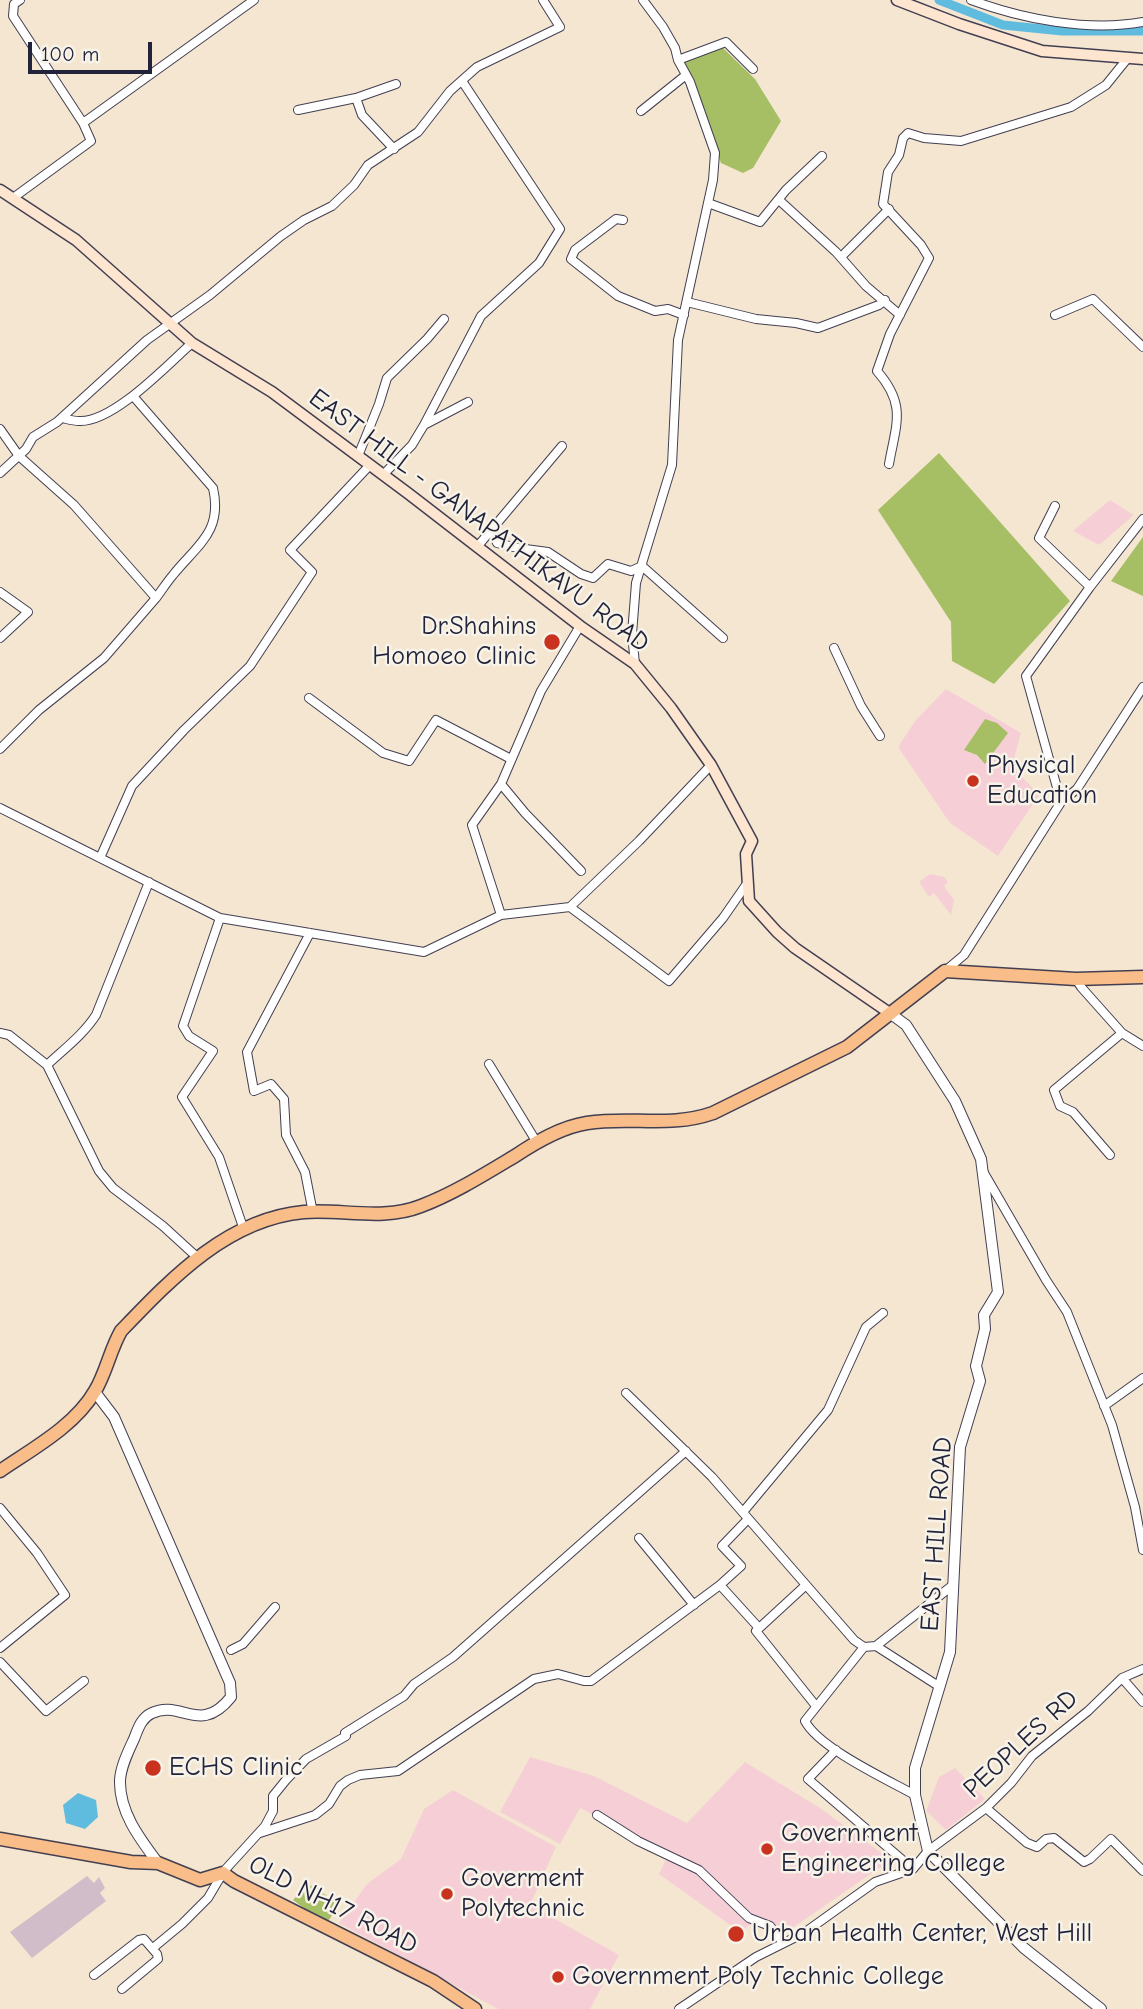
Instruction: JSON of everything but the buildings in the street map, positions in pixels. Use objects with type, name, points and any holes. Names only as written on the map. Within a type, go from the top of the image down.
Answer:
[{"type":"main road","points":[[897,0],[1042,51],[1143,59]]},
{"type":"main road","name":"EAST HILL - GANAPATHIKAVU ROAD","points":[[0,190],[76,240],[192,343],[272,392],[580,626],[635,664],[671,708],[711,765],[752,841],[746,853],[750,901],[795,948],[891,1014]]},
{"type":"main road","points":[[0,1471],[65,1426],[95,1392],[112,1347],[121,1332],[198,1258],[226,1238],[244,1230],[304,1212],[387,1213],[421,1206],[471,1181],[536,1142],[585,1124],[692,1121],[847,1047],[945,971],[1076,979],[1143,977]]},
{"type":"main road","name":"OLD NH17 ROAD","points":[[0,1839],[131,1862],[158,1863],[200,1880],[223,1873],[433,1981],[475,2009]]},
{"type":"street","points":[[13,198],[91,141],[83,123],[13,16],[14,4],[20,0]]},
{"type":"street","points":[[83,123],[254,0]]},
{"type":"street","points":[[0,473],[19,456],[33,438],[62,418],[168,324],[210,295],[281,236],[304,220],[332,206],[354,185],[368,166],[418,132],[450,91],[477,67],[560,27],[543,0]]},
{"type":"street","points":[[635,664],[632,634],[636,583],[672,465],[678,340],[708,203],[715,153],[686,75],[663,27],[643,0]]},
{"type":"street","points":[[971,0],[1035,20],[1128,25],[1143,22]]},
{"type":"street","points":[[678,60],[726,42],[752,69]]},
{"type":"street","points":[[889,464],[897,402],[890,385],[877,371],[890,334],[929,258],[921,245],[883,204],[888,172],[899,155],[903,138],[908,134],[961,141],[1071,107],[1106,85],[1127,59]]},
{"type":"street","points":[[641,110],[686,75]]},
{"type":"street","points":[[383,474],[412,445],[425,425],[481,316],[539,263],[560,229],[462,81]]},
{"type":"street","points":[[298,110],[356,98],[396,84]]},
{"type":"street","points":[[356,98],[362,115],[394,149]]},
{"type":"street","points":[[708,203],[761,222],[822,156]]},
{"type":"street","points":[[779,200],[841,257],[866,286],[900,315]]},
{"type":"street","points":[[841,257],[888,209]]},
{"type":"street","points":[[623,220],[616,219],[575,250],[571,259],[618,296],[655,311],[668,309],[684,315]]},
{"type":"street","points":[[1055,315],[1093,299],[1143,347]]},
{"type":"street","points":[[687,302],[756,319],[818,328],[879,305],[885,300]]},
{"type":"street","points":[[358,456],[387,377],[444,319]]},
{"type":"street","points":[[62,418],[79,421],[94,419],[133,396],[192,343]]},
{"type":"street","points":[[0,749],[39,710],[104,657],[156,598],[173,574],[205,541],[216,504],[213,488],[133,396]]},
{"type":"street","points":[[425,425],[468,402]]},
{"type":"street","points":[[0,429],[19,456],[74,505],[156,598]]},
{"type":"street","points":[[477,547],[562,446]]},
{"type":"street","points":[[100,858],[132,786],[184,730],[250,666],[312,572],[290,550],[369,466]]},
{"type":"street","points":[[1055,506],[1040,538],[1090,587]]},
{"type":"street","points":[[1061,802],[1026,676],[1143,519]]},
{"type":"street","points":[[491,528],[497,542],[548,552],[593,578],[608,564],[631,571],[642,566]]},
{"type":"street","points":[[642,566],[723,638]]},
{"type":"street","points":[[0,592],[29,612],[0,638]]},
{"type":"street","points":[[502,915],[472,825],[501,784],[541,691],[580,626]]},
{"type":"street","points":[[834,648],[861,706],[880,736]]},
{"type":"street","points":[[945,971],[964,955],[1061,802],[1077,789],[1143,687]]},
{"type":"street","points":[[309,698],[383,753],[409,761],[436,720],[511,759]]},
{"type":"street","points":[[0,808],[220,918],[424,952],[502,915],[570,907],[639,841],[711,765]]},
{"type":"street","points":[[501,784],[581,871]]},
{"type":"street","points":[[47,1065],[70,1042],[84,1033],[96,1015],[149,882]]},
{"type":"street","points":[[570,907],[669,981],[723,919],[748,882]]},
{"type":"street","points":[[220,918],[183,1026],[189,1036],[213,1051],[181,1097],[219,1157],[244,1230]]},
{"type":"street","points":[[310,933],[247,1052],[254,1091],[271,1084],[284,1099],[286,1135],[305,1172],[313,1213]]},
{"type":"street","points":[[1076,979],[1122,1033],[1143,1046]]},
{"type":"street","name":"EAST HILL ROAD","points":[[891,1014],[906,1025],[955,1101],[981,1159],[998,1293],[984,1315],[985,1329],[976,1367],[979,1381],[960,1447],[950,1651],[915,1768],[915,1795],[928,1851]]},
{"type":"street","points":[[0,1033],[9,1035],[47,1065],[99,1171],[113,1188],[163,1226],[198,1258]]},
{"type":"street","points":[[1110,1155],[1073,1112],[1060,1106],[1054,1090],[1122,1033]]},
{"type":"street","points":[[489,1064],[536,1142]]},
{"type":"street","points":[[982,1170],[1067,1312],[1112,1425],[1135,1507],[1143,1550]]},
{"type":"street","points":[[260,1833],[315,1815],[329,1804],[340,1786],[348,1780],[360,1775],[398,1771],[534,1679],[558,1674],[591,1681],[720,1585],[741,1566],[722,1546],[828,1410],[866,1327],[883,1313]]},
{"type":"street","points":[[1104,1406],[1143,1378]]},
{"type":"street","points":[[95,1392],[114,1417],[230,1683],[231,1697],[221,1709],[207,1716],[161,1710],[150,1713],[141,1722],[125,1759],[120,1781],[131,1826],[158,1863]]},
{"type":"street","points":[[626,1393],[685,1451],[854,1640],[864,1647],[876,1646],[953,1585]]},
{"type":"street","points":[[153,1948],[198,1910],[208,1898],[223,1873],[260,1833],[271,1816],[273,1796],[306,1759],[346,1736],[345,1733],[404,1696],[414,1684],[453,1657],[685,1451]]},
{"type":"street","points":[[0,1508],[49,1568],[65,1595],[0,1648]]},
{"type":"street","points":[[639,1538],[694,1605]]},
{"type":"street","points":[[720,1585],[759,1628]]},
{"type":"street","points":[[806,1585],[756,1631],[816,1706]]},
{"type":"street","points":[[230,1650],[243,1644],[275,1607]]},
{"type":"street","points":[[876,1646],[940,1688]]},
{"type":"street","points":[[864,1647],[805,1721],[809,1729],[836,1750],[915,1795]]},
{"type":"street","points":[[0,1662],[46,1712],[84,1681]]},
{"type":"street","name":"PEOPLES RD","points":[[913,1869],[928,1851],[986,1808],[1011,1783],[1032,1756],[1088,1711],[1122,1678],[1143,1669]]},
{"type":"street","points":[[1122,1678],[1143,1702]]},
{"type":"street","points":[[836,1750],[808,1779],[913,1869]]},
{"type":"street","points":[[986,1808],[1027,1843],[1037,1847],[1046,1839],[1054,1838],[1084,1862],[1111,1839],[1143,1871]]},
{"type":"street","points":[[597,1815],[638,1841],[699,1870],[749,1918],[770,1926],[783,1943]]},
{"type":"street","points":[[928,1851],[1024,1948],[1101,2009]]},
{"type":"street","points":[[679,2009],[756,1957],[804,1933],[875,1882],[913,1869]]},
{"type":"street","points":[[94,1975],[139,1940],[144,1939],[157,1954],[157,1961],[122,1989]]},
{"type":"shaded area","points":[[1110,500],[1134,515],[1099,545],[1073,531]]},
{"type":"shaded area","name":"Physical Education","points":[[946,689],[1021,733],[1012,766],[1039,795],[998,856],[950,823],[898,747],[915,721]]},
{"type":"shaded area","points":[[930,874],[944,877],[948,882],[944,886],[954,900],[951,915],[934,893],[929,897],[919,882]]},
{"type":"shaded area","name":"Government Engineering College","points":[[530,1757],[594,1776],[687,1823],[745,1762],[820,1808],[891,1860],[788,1931],[759,1918],[740,1932],[659,1874],[668,1855],[580,1808],[560,1844],[500,1812]]},
{"type":"shaded area","points":[[955,1768],[985,1799],[946,1830],[926,1811],[939,1777]]},
{"type":"shaded area","name":"Goverment Polytechnic","points":[[453,1790],[556,1847],[530,1905],[619,1955],[590,2009],[498,2009],[339,1923],[367,1884],[401,1859],[424,1809]]},
{"type":"shaded area","points":[[87,1876],[94,1883],[99,1877],[105,1888],[100,1893],[106,1901],[32,1958],[10,1932]]},
{"type":"green space","points":[[723,48],[755,79],[781,121],[753,168],[743,173],[721,163],[683,62]]},
{"type":"green space","points":[[939,453],[1070,601],[994,684],[952,661],[951,622],[878,510]]},
{"type":"green space","points":[[1143,537],[1143,596],[1111,581]]},
{"type":"green space","points":[[985,719],[997,723],[1008,733],[985,764],[977,755],[964,750]]},
{"type":"green space","points":[[308,1884],[340,1904],[326,1924],[293,1900]]},
{"type":"water","points":[[78,1793],[96,1800],[98,1817],[85,1829],[66,1823],[63,1805]]},
{"type":"waterway","points":[[939,0],[1003,25],[1062,31],[1143,31]]},
{"type":"place","name":"Dr.Shahins Homoeo Clinic","points":[[552,642]]},
{"type":"place","name":"Physical Education","points":[[973,781]]},
{"type":"place","name":"ECHS Clinic","points":[[153,1768]]},
{"type":"place","name":"Government Engineering College","points":[[767,1849]]},
{"type":"place","name":"Goverment Polytechnic","points":[[447,1894]]},
{"type":"place","name":"Urban Health Center, West Hill","points":[[736,1934]]},
{"type":"place","name":"Government Poly Technic College","points":[[558,1977]]}]
